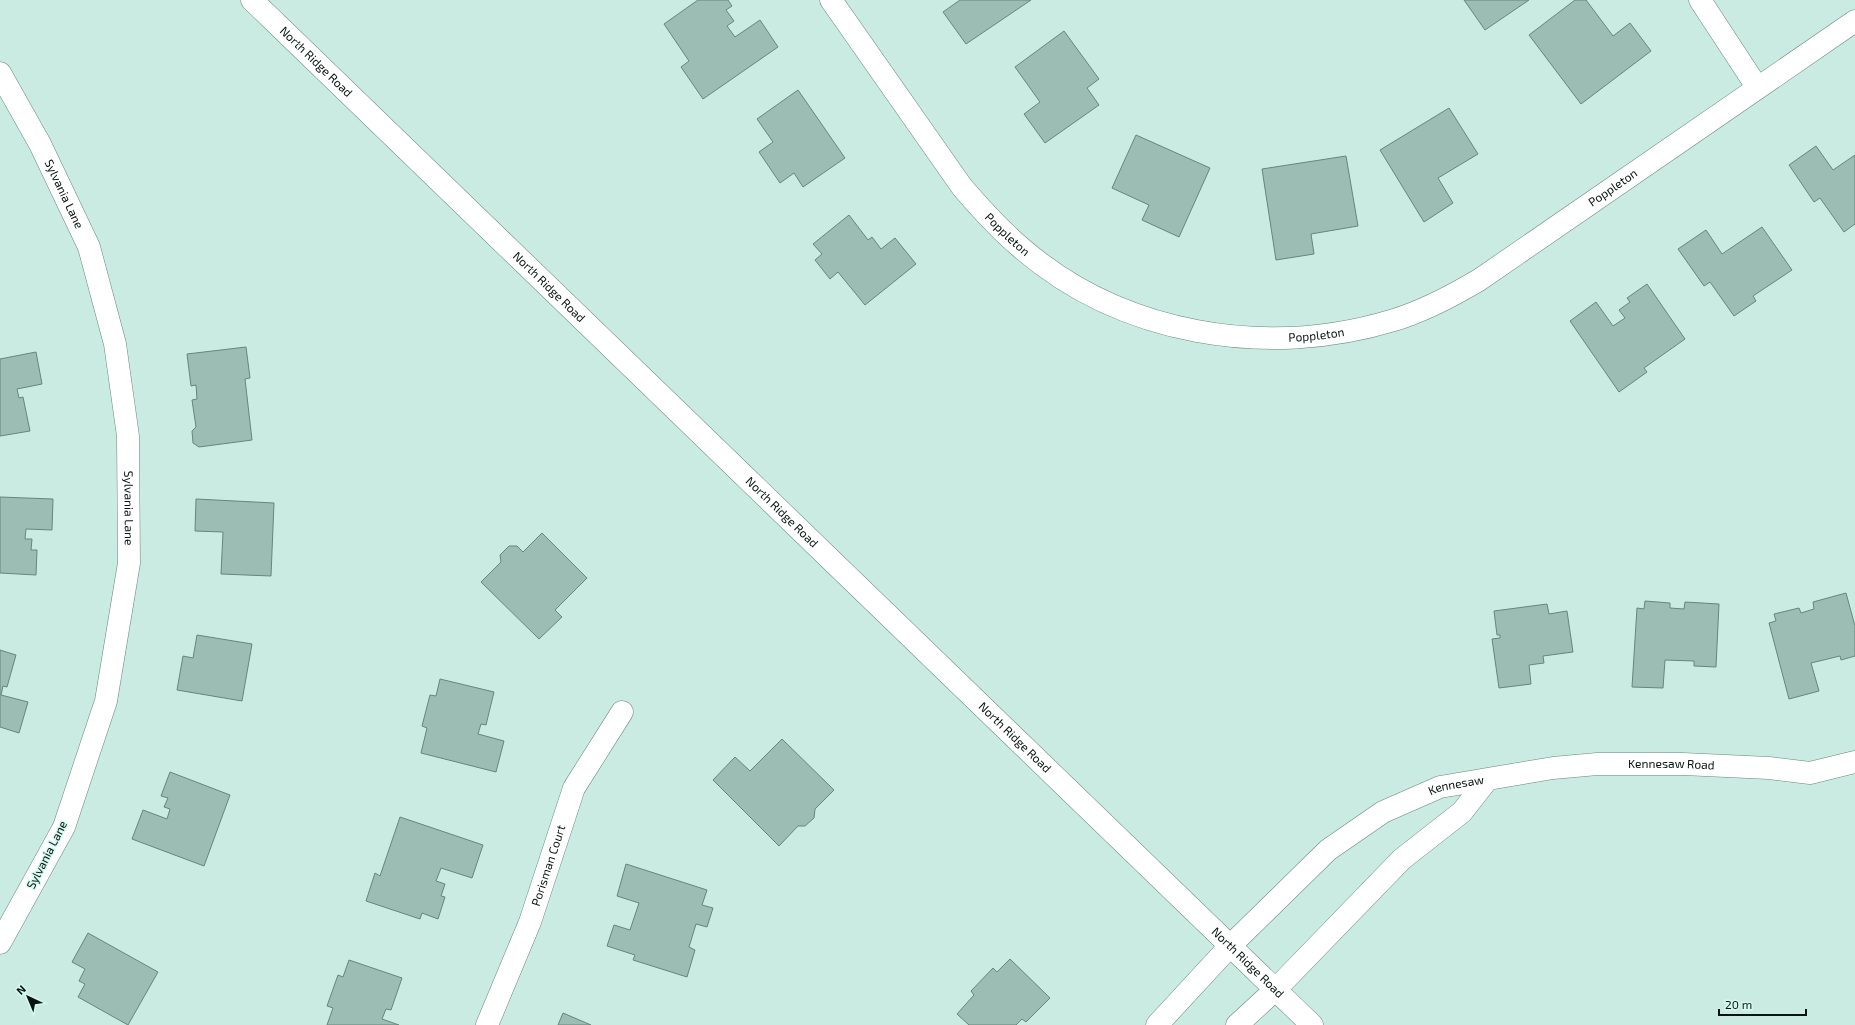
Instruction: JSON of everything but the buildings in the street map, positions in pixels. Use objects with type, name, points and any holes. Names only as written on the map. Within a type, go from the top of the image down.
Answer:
[{"type":"street","name":"North Ridge Road","points":[[252,0],[1312,1025]]},
{"type":"street","name":"Poppleton","points":[[831,0],[962,187],[985,214],[1019,246],[1046,268],[1086,292],[1150,320],[1184,329],[1253,339],[1301,338],[1363,329],[1396,320],[1439,303],[1479,280],[1855,21]]},
{"type":"street","points":[[1700,0],[1758,87]]},
{"type":"street","name":"Sylvania Lane","points":[[0,73],[40,144],[89,247],[115,344],[128,436],[128,555],[106,702],[64,827],[0,944]]},
{"type":"street","name":"Porisman Court","points":[[486,1025],[530,922],[574,788],[622,712]]},
{"type":"street","name":"Kennesaw Road","points":[[1487,780],[1553,768],[1597,764],[1683,764],[1769,768],[1810,773],[1855,762]]},
{"type":"street","name":"Kennesaw","points":[[1157,1025],[1230,946],[1328,850],[1383,812],[1440,787],[1487,780]]},
{"type":"street","name":"Kennesaw","points":[[1237,1025],[1275,990],[1402,858],[1462,812],[1487,780]]}]
